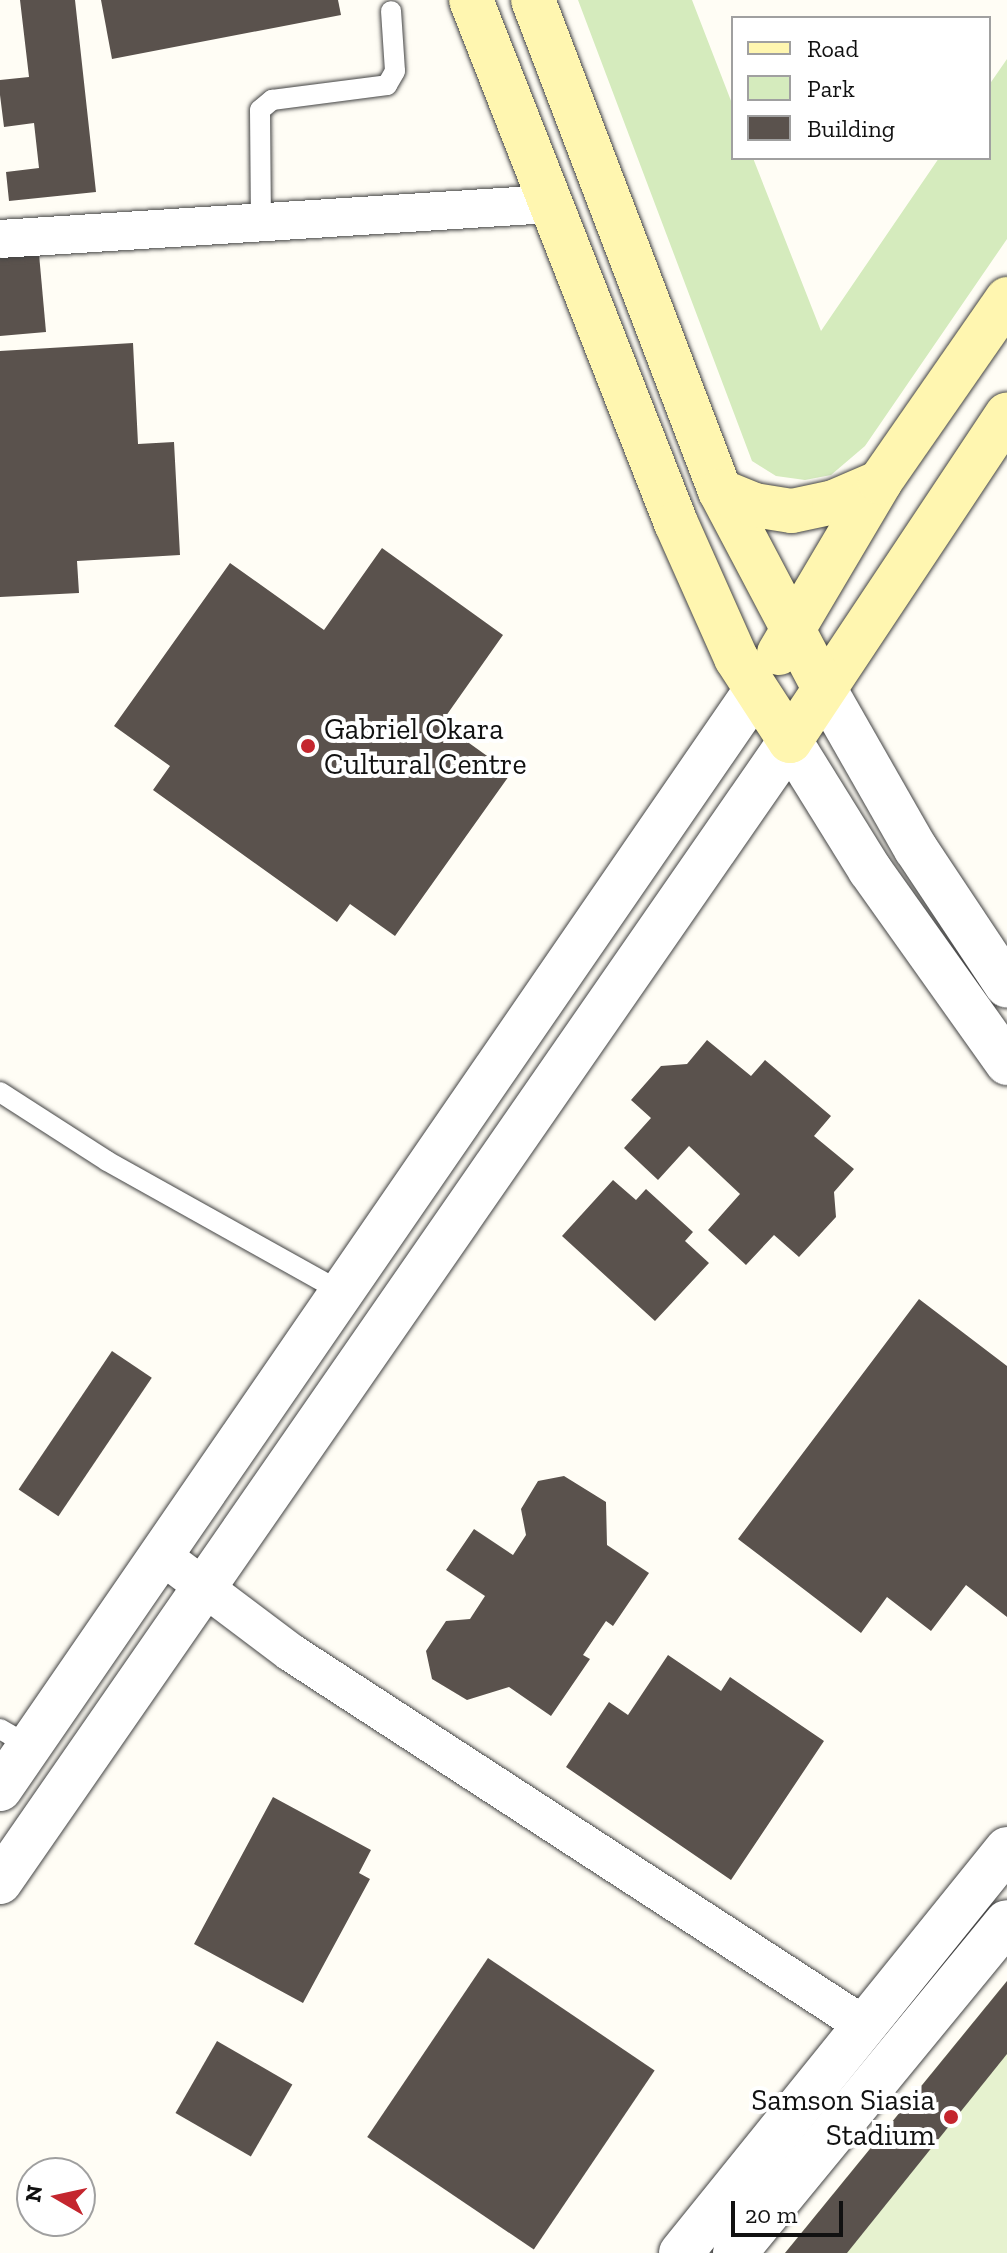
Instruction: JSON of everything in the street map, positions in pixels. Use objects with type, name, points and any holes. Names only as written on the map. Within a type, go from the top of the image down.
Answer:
[{"type":"main road","points":[[471,0],[548,204],[676,523],[736,658],[790,741],[1007,414]]},
{"type":"main road","points":[[533,0],[720,491],[791,633],[824,688]]},
{"type":"main road","points":[[756,690],[880,482],[1007,299]]},
{"type":"main road","points":[[720,491],[754,505],[792,511],[834,502],[880,482]]},
{"type":"street","points":[[0,239],[261,225],[548,204]]},
{"type":"street","points":[[824,688],[916,849],[1007,986]]},
{"type":"street","points":[[0,1789],[14,1738],[160,1554],[343,1293],[756,690]]},
{"type":"street","points":[[0,1882],[200,1587],[790,741],[870,870],[1007,1063]]},
{"type":"street","points":[[160,1554],[290,1652],[865,2026]]},
{"type":"street","points":[[681,2253],[1007,1849]]},
{"type":"street","points":[[735,2253],[1007,1922]]},
{"type":"lane","points":[[261,225],[260,110],[272,100],[387,85],[395,71],[391,11]]},
{"type":"lane","points":[[0,1092],[107,1161],[343,1293]]},
{"type":"green space","points":[[578,0],[692,0],[731,101],[731,160],[754,160],[821,331],[938,160],[991,160],[991,82],[1007,59],[1007,239],[865,446],[831,475],[805,480],[776,476],[752,461]]},
{"type":"green space","name":"Samson Siasia Stadium","points":[[1007,1981],[1007,2253],[785,2253]]},
{"type":"building","points":[[20,0],[75,0],[96,192],[9,201],[6,172],[39,168],[34,123],[4,127],[0,95],[0,80],[29,77]]},
{"type":"building","points":[[101,0],[338,0],[341,15],[112,59]]},
{"type":"building","points":[[39,254],[46,332],[0,336],[0,258]]},
{"type":"building","points":[[133,343],[138,444],[174,442],[180,555],[77,561],[79,593],[0,597],[0,351]]},
{"type":"building","name":"Gabriel Okara Cultural Centre","points":[[382,548],[503,635],[441,723],[511,773],[395,936],[350,904],[337,922],[153,790],[170,766],[114,726],[230,563],[324,630]]},
{"type":"building","points":[[707,1040],[751,1076],[765,1060],[831,1116],[814,1136],[854,1169],[834,1192],[836,1217],[799,1257],[774,1235],[746,1265],[708,1230],[740,1194],[689,1146],[658,1180],[624,1148],[651,1118],[631,1100],[661,1066],[687,1064]]},
{"type":"building","points":[[613,1180],[636,1200],[646,1189],[693,1232],[685,1241],[709,1263],[655,1321],[562,1236]]},
{"type":"building","points":[[919,1299],[1007,1366],[1007,1617],[966,1585],[931,1631],[887,1597],[861,1633],[738,1539]]},
{"type":"building","points":[[112,1351],[152,1378],[58,1516],[19,1489]]},
{"type":"building","points":[[564,1476],[606,1502],[607,1545],[649,1573],[613,1626],[606,1621],[583,1655],[590,1659],[551,1716],[509,1687],[467,1700],[432,1679],[426,1651],[446,1621],[470,1619],[485,1596],[446,1570],[474,1529],[513,1555],[526,1535],[521,1509],[538,1481]]},
{"type":"building","points":[[668,1655],[721,1691],[730,1677],[824,1741],[731,1880],[566,1767],[609,1702],[628,1715]]},
{"type":"building","points":[[273,1797],[371,1850],[359,1873],[370,1879],[303,2003],[194,1944]]},
{"type":"building","points":[[488,1958],[655,2070],[534,2249],[367,2137]]},
{"type":"building","points":[[1007,1981],[1007,2054],[847,2253],[785,2253]]},
{"type":"building","points":[[217,2041],[292,2084],[251,2156],[176,2113]]},
{"type":"place","name":"Gabriel Okara Cultural Centre","points":[[308,746]]},
{"type":"place","name":"Samson Siasia Stadium","points":[[951,2117]]}]
